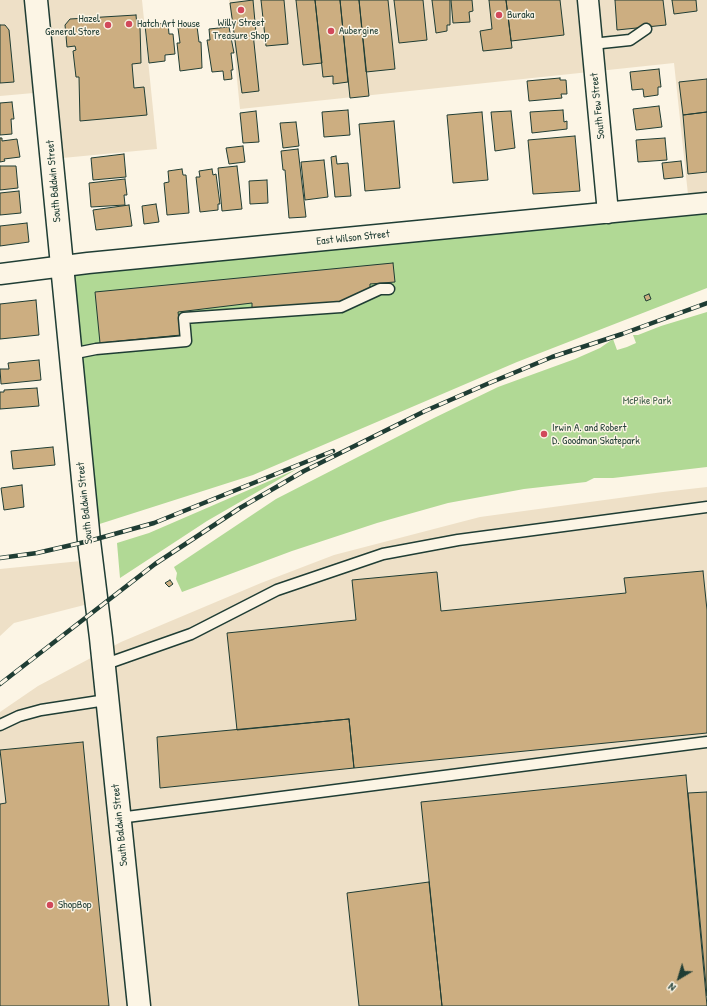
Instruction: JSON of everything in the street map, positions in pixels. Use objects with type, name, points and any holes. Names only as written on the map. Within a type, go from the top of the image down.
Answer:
[{"type":"street","name":"South Baldwin Street","points":[[36,0],[138,1006]]},
{"type":"street","name":"South Few Street","points":[[588,0],[608,213]]},
{"type":"street","name":"East Wilson Street","points":[[0,274],[62,266],[707,203]]},
{"type":"lane","points":[[592,44],[630,40],[646,29]]},
{"type":"lane","points":[[71,354],[96,349],[186,341],[184,318],[341,307],[380,289],[389,289]]},
{"type":"lane","points":[[103,665],[191,634],[277,590],[383,554],[458,540],[707,507]]},
{"type":"lane","points":[[0,726],[19,716],[41,710],[106,700]]},
{"type":"lane","points":[[119,818],[707,742]]},
{"type":"shaded area","points":[[0,0],[142,0],[157,149],[52,159],[45,92],[0,96]]},
{"type":"shaded area","points":[[229,0],[707,0],[707,202],[689,204],[674,63],[240,109]]},
{"type":"shaded area","points":[[707,487],[707,1006],[0,1006],[0,712],[38,686],[121,642],[261,583],[334,555],[480,517]]},
{"type":"shaded area","points":[[91,560],[96,602],[14,623],[0,636],[0,569]]},
{"type":"green space","points":[[707,202],[707,288],[517,362],[253,475],[87,528],[62,266]]},
{"type":"green space","name":"McPike Park","points":[[707,312],[707,467],[613,478],[594,478],[586,482],[524,489],[448,503],[377,523],[292,551],[182,592],[176,579],[177,573],[174,567],[276,499],[498,387],[575,359],[600,348],[613,339],[617,350],[636,343],[633,335],[638,335],[661,326]]},
{"type":"green space","points":[[297,469],[207,521],[120,578],[117,543],[149,533]]},
{"type":"building","points":[[253,0],[256,33],[253,33],[259,91],[242,93],[230,3]]},
{"type":"building","points":[[261,0],[284,0],[288,44],[266,46]]},
{"type":"building","points":[[296,0],[315,0],[322,63],[303,65]]},
{"type":"building","name":"Aubergine","points":[[315,0],[340,0],[348,82],[333,84],[333,76],[323,77]]},
{"type":"building","points":[[340,0],[359,0],[369,96],[350,98]]},
{"type":"building","points":[[359,0],[388,0],[395,69],[366,72]]},
{"type":"building","points":[[394,0],[423,0],[427,40],[399,43]]},
{"type":"building","points":[[432,0],[450,0],[450,25],[447,25],[447,31],[436,33]]},
{"type":"building","points":[[451,0],[472,0],[473,11],[469,12],[470,22],[453,23]]},
{"type":"building","name":"Buraka","points":[[489,0],[506,0],[512,48],[483,51],[480,31],[492,29]]},
{"type":"building","points":[[506,0],[560,0],[564,35],[511,41]]},
{"type":"building","points":[[615,0],[663,0],[666,25],[617,30]]},
{"type":"building","points":[[672,0],[696,0],[697,11],[674,14]]},
{"type":"building","points":[[136,15],[137,26],[140,26],[141,63],[132,64],[134,88],[144,87],[147,115],[80,121],[79,77],[76,77],[73,51],[76,50],[75,46],[67,47],[65,25],[70,19]]},
{"type":"building","points":[[168,23],[169,34],[173,34],[175,54],[165,55],[165,61],[149,63],[145,25]]},
{"type":"building","points":[[0,25],[5,25],[9,30],[14,82],[0,83]]},
{"type":"building","points":[[197,26],[199,42],[201,42],[202,68],[180,71],[177,43],[180,43],[178,28]]},
{"type":"building","points":[[229,27],[234,53],[231,53],[233,70],[231,70],[232,79],[224,80],[223,71],[212,72],[207,40],[210,40],[209,29]]},
{"type":"building","points":[[659,69],[661,87],[658,87],[658,95],[644,97],[643,89],[632,90],[630,72]]},
{"type":"building","points":[[560,78],[560,80],[566,80],[567,94],[561,94],[562,98],[529,101],[527,81]]},
{"type":"building","points":[[707,79],[707,112],[683,115],[679,82]]},
{"type":"building","points":[[12,102],[14,119],[11,119],[12,134],[0,135],[0,103]]},
{"type":"building","points":[[659,106],[662,127],[636,130],[633,109]]},
{"type":"building","points":[[348,110],[350,135],[324,137],[322,112]]},
{"type":"building","points":[[563,110],[564,122],[567,121],[567,129],[532,133],[530,112]]},
{"type":"building","points":[[256,111],[259,142],[243,143],[240,113]]},
{"type":"building","points":[[511,111],[515,148],[495,151],[491,112]]},
{"type":"building","points":[[482,112],[488,180],[453,183],[447,115]]},
{"type":"building","points":[[707,112],[707,172],[688,174],[683,115]]},
{"type":"building","points":[[394,121],[400,188],[365,191],[359,124]]},
{"type":"building","points":[[296,122],[299,146],[283,148],[280,123]]},
{"type":"building","points":[[575,136],[580,191],[533,194],[528,140]]},
{"type":"building","points":[[0,138],[2,138],[2,141],[17,139],[20,157],[4,159],[5,161],[0,162]]},
{"type":"building","points":[[665,138],[667,160],[638,162],[636,140]]},
{"type":"building","points":[[243,146],[245,162],[229,164],[226,148]]},
{"type":"building","points":[[298,149],[306,217],[289,218],[285,170],[283,170],[281,151]]},
{"type":"building","points":[[124,154],[126,177],[93,180],[91,158]]},
{"type":"building","points":[[336,156],[337,164],[348,163],[351,196],[335,197],[331,157]]},
{"type":"building","points":[[324,160],[328,197],[305,200],[301,162]]},
{"type":"building","points":[[681,161],[683,177],[664,179],[662,163]]},
{"type":"building","points":[[0,166],[16,166],[18,188],[0,190]]},
{"type":"building","points":[[237,166],[242,209],[222,211],[218,168]]},
{"type":"building","points":[[182,169],[183,175],[186,175],[189,213],[167,215],[164,183],[169,182],[168,171]]},
{"type":"building","points":[[212,169],[213,175],[216,174],[220,204],[218,204],[218,210],[200,212],[196,177],[200,177],[199,171]]},
{"type":"building","points":[[125,179],[127,195],[124,195],[125,205],[91,207],[89,183]]},
{"type":"building","points":[[267,180],[268,203],[250,204],[249,181]]},
{"type":"building","points":[[19,191],[21,213],[0,215],[0,193]]},
{"type":"building","points":[[156,204],[159,222],[144,224],[142,206]]},
{"type":"building","points":[[129,205],[132,226],[96,230],[93,210]]},
{"type":"building","points":[[27,223],[29,242],[0,246],[0,226]]},
{"type":"building","points":[[393,263],[395,282],[370,284],[370,289],[337,303],[252,310],[252,303],[178,312],[181,335],[100,343],[95,292]]},
{"type":"building","points":[[649,294],[651,299],[646,301],[644,296]]},
{"type":"building","points":[[36,300],[39,335],[0,339],[0,304]]},
{"type":"building","points":[[39,360],[41,380],[1,384],[0,369],[9,369],[8,363]]},
{"type":"building","points":[[37,388],[39,406],[0,409],[0,392],[4,392],[4,390]]},
{"type":"building","points":[[53,447],[55,465],[13,469],[11,451]]},
{"type":"building","points":[[22,485],[24,507],[4,510],[1,488]]},
{"type":"building","points":[[703,571],[707,610],[707,733],[354,768],[349,719],[237,730],[227,633],[356,620],[352,580],[437,572],[441,611],[626,593],[624,578]]},
{"type":"building","points":[[170,580],[173,584],[169,587],[165,583]]},
{"type":"building","points":[[349,719],[354,768],[160,788],[157,737]]},
{"type":"building","name":"ShopBop","points":[[83,742],[109,1006],[0,1006],[0,804],[6,803],[0,750]]},
{"type":"building","points":[[686,775],[707,1006],[442,1006],[421,802]]},
{"type":"building","points":[[707,792],[707,996],[688,793]]},
{"type":"building","points":[[429,882],[442,1006],[359,1006],[347,893]]},
{"type":"railway","points":[[0,684],[155,564],[240,508],[304,471],[425,411],[487,384],[552,357],[622,334],[707,303]]},
{"type":"railway","points":[[0,558],[37,553],[89,541],[154,523],[333,451]]},
{"type":"place","name":"Willy Street Treasure Shop","points":[[241,10]]},
{"type":"place","name":"Buraka","points":[[499,15]]},
{"type":"place","name":"Hatch Art House","points":[[129,24]]},
{"type":"place","name":"Hazel General Store","points":[[108,25]]},
{"type":"place","name":"Aubergine","points":[[331,31]]},
{"type":"place","name":"Irwin A. and Robert D. Goodman Skatepark","points":[[544,434]]},
{"type":"place","name":"ShopBop","points":[[50,905]]}]
